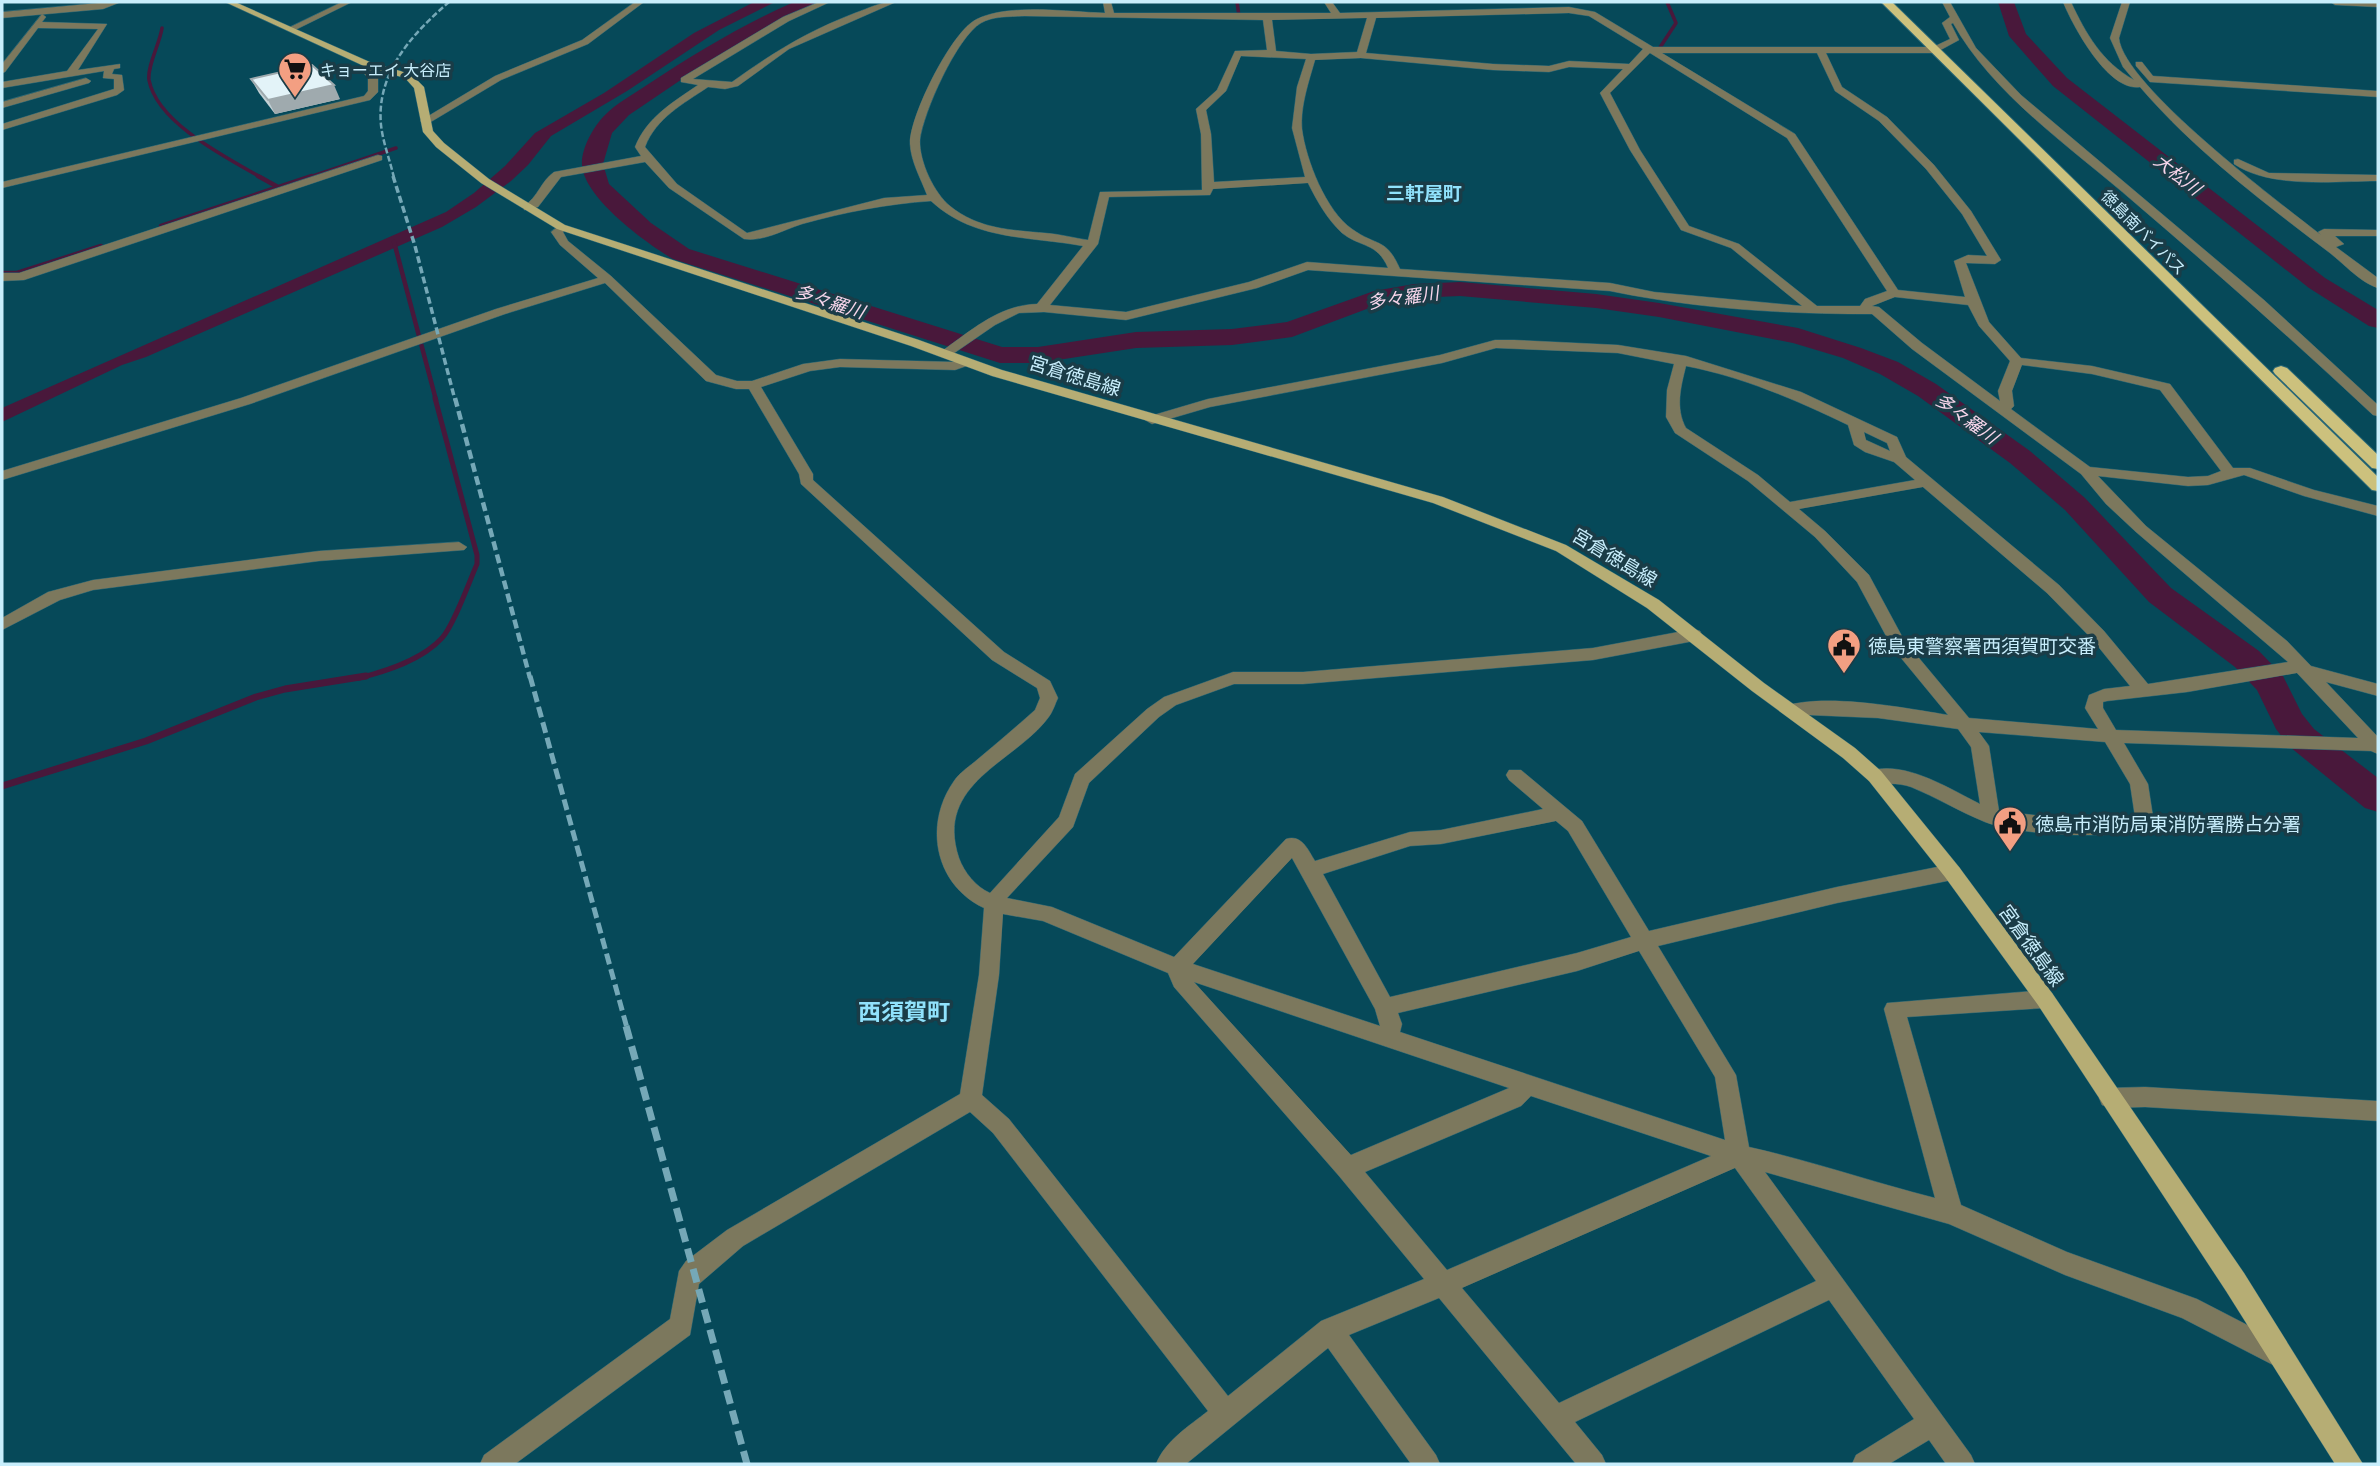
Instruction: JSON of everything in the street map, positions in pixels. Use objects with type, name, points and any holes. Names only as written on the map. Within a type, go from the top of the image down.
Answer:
[{"type":"highway","name":"徳島南バイパス","points":[[1886,2],[1940,47],[2378,464]]},
{"type":"highway","name":"徳島南バイパス","points":[[1900,2],[1940,47],[2378,486]]},
{"type":"main road","name":"宮倉徳島線","points":[[229,2],[369,65],[400,72],[415,81],[428,132],[440,145],[493,185],[561,227],[950,352],[969,363],[1152,419],[1398,488],[1490,518],[1561,548],[1653,604],[1875,776],[1952,872],[2045,999],[2235,1282],[2350,1464]]},
{"type":"street","points":[[2,70],[36,25],[58,2]]},
{"type":"street","points":[[2,15],[117,2]]},
{"type":"street","points":[[290,29],[348,2]]},
{"type":"street","points":[[425,121],[498,78],[585,42],[640,2]]},
{"type":"street","points":[[839,5],[827,2],[786,19],[684,80],[725,86],[736,84],[786,47],[829,26],[892,2]]},
{"type":"street","points":[[1107,2],[1110,16]]},
{"type":"street","points":[[1328,2],[1337,16]]},
{"type":"street","points":[[1946,2],[1972,49],[2018,97],[2260,303],[2378,412]]},
{"type":"street","points":[[2067,2],[2080,32],[2096,57],[2128,81],[2147,89]]},
{"type":"street","points":[[2126,2],[2115,31],[2115,42],[2120,56],[2147,89],[2266,197],[2378,284]]},
{"type":"street","points":[[2335,2],[2378,4]]},
{"type":"street","points":[[852,9],[864,12]]},
{"type":"street","points":[[1091,244],[993,232],[960,219],[933,198],[916,149],[917,131],[954,46],[975,22],[1002,15],[1267,17],[1578,10],[1592,14],[1790,136],[1894,293]]},
{"type":"street","points":[[2,30],[14,13]]},
{"type":"street","points":[[1362,55],[1372,16]]},
{"type":"street","points":[[1267,17],[1272,53]]},
{"type":"street","points":[[1815,311],[1735,246],[1695,233],[1680,222],[1605,93],[1648,50],[1940,47],[1955,40],[1945,23],[1954,19]]},
{"type":"street","points":[[36,25],[104,26],[70,74]]},
{"type":"street","points":[[1820,50],[1838,89],[1883,119],[1946,185],[1976,229],[1995,260],[1968,258],[1960,261],[1973,302],[1989,331],[2017,361],[2092,370],[2165,387],[2202,439],[2231,473]]},
{"type":"street","points":[[1040,309],[1091,244],[1098,231],[1104,194],[1206,193],[1209,186],[1206,134],[1201,109],[1221,91],[1238,53],[1351,58],[1362,55],[1493,67],[1549,68],[1569,64],[1630,67]]},
{"type":"street","points":[[2120,56],[2137,62],[2150,79],[2378,94]]},
{"type":"street","points":[[1311,57],[1302,87],[1297,128],[1311,180],[1336,220],[1357,237],[1387,252],[1395,271]]},
{"type":"street","points":[[2,185],[367,98],[373,92],[373,78],[365,69],[369,65]]},
{"type":"street","points":[[2,85],[112,69]]},
{"type":"street","points":[[2,105],[112,69]]},
{"type":"street","points":[[2,127],[114,93],[119,90],[119,77],[112,69]]},
{"type":"street","points":[[706,84],[660,117],[651,126],[640,147],[673,186],[744,236],[753,237],[797,222],[884,201],[933,198]]},
{"type":"street","points":[[2204,143],[2215,144],[2259,174],[2378,178]]},
{"type":"street","points":[[2,278],[20,277],[378,158]]},
{"type":"street","points":[[528,208],[541,200],[552,177],[647,158]]},
{"type":"street","points":[[1209,186],[1311,180]]},
{"type":"street","points":[[561,227],[557,232],[564,243],[607,279],[711,378],[736,386],[753,385],[808,367],[840,363],[955,366],[969,363]]},
{"type":"street","points":[[2357,268],[2364,267],[2325,232],[2378,233]]},
{"type":"street","points":[[950,352],[1014,311],[1040,309],[1104,317],[1126,316],[1253,285],[1297,268],[1320,265],[1610,287],[1654,296],[1782,310],[1875,310],[1917,346],[2086,471],[2111,502],[2281,645],[2377,746]]},
{"type":"street","points":[[2,476],[286,388],[453,327],[607,279]]},
{"type":"street","points":[[1865,308],[1869,302],[1894,293],[1973,302]]},
{"type":"street","points":[[1152,419],[1208,403],[1442,359],[1495,344],[1618,349],[1712,367],[1796,395],[1855,425],[1859,442],[1878,453],[1899,459],[2053,589],[2098,635],[2143,690]]},
{"type":"street","points":[[1681,359],[1673,417],[1679,430],[1753,478],[1820,534],[1863,579],[1898,643],[1980,746],[1991,817]]},
{"type":"street","points":[[2003,409],[2007,407],[2005,391],[2017,361]]},
{"type":"street","points":[[753,385],[806,474],[806,481],[998,656],[1044,685],[1049,698],[1042,714],[961,785],[946,820],[946,847],[955,874],[977,896],[994,904],[1045,913],[1177,967],[1739,1155],[1811,1172],[1886,1197],[1951,1213],[2065,1263],[2188,1308],[2283,1358]]},
{"type":"street","points":[[2086,471],[2182,481],[2206,481],[2245,471],[2309,493],[2378,511]]},
{"type":"street","points":[[1787,507],[1926,482]]},
{"type":"street","points":[[2,625],[54,596],[93,585],[319,556],[459,547]]},
{"type":"street","points":[[970,1100],[989,975],[994,904],[1001,892],[1066,822],[1073,811],[1076,790],[1082,779],[1153,713],[1187,694],[1233,678],[1303,678],[1593,654],[1694,635]]},
{"type":"street","points":[[1875,776],[1911,779],[1991,817],[2032,825],[2103,828],[2145,823],[2139,784],[2094,708],[2095,699],[2104,695],[2304,669],[2378,690]]},
{"type":"street","points":[[1791,710],[1825,707],[1965,724],[2110,736],[2377,746]]},
{"type":"street","points":[[1515,775],[1575,826],[1725,1075],[1739,1155],[1962,1464]]},
{"type":"street","points":[[1311,870],[1410,839],[1441,837],[1559,813]]},
{"type":"street","points":[[1177,967],[1293,844],[1311,870],[1385,1007],[1391,1024],[1389,1036]]},
{"type":"street","points":[[1385,1007],[1577,962],[1644,941],[1837,895],[1952,872]]},
{"type":"street","points":[[1177,967],[1181,981],[1347,1168],[1593,1464]]},
{"type":"street","points":[[1951,1213],[1894,1009],[2045,999]]},
{"type":"street","points":[[1347,1168],[1513,1099],[1528,1084]]},
{"type":"street","points":[[2110,1098],[2145,1097],[2378,1111]]},
{"type":"street","points":[[970,1100],[982,1107],[1001,1126],[1226,1414]]},
{"type":"street","points":[[493,1464],[681,1326],[688,1280],[695,1270],[735,1238],[970,1100]]},
{"type":"street","points":[[1169,1464],[1184,1447],[1329,1330],[1443,1284],[1739,1155]]},
{"type":"street","points":[[1555,1418],[1833,1286]]},
{"type":"street","points":[[1329,1330],[1427,1464]]},
{"type":"street","points":[[1865,1464],[1932,1423]]},
{"type":"shaded area","points":[[754,2],[775,2],[719,30],[627,91],[551,136],[511,181],[476,207],[442,227],[146,357],[122,365],[2,422],[2,408],[446,212],[474,193],[505,166],[535,133],[604,93],[694,33]]},
{"type":"building","points":[[312,65],[334,85],[268,100],[251,79]]},
{"type":"waterway","name":"多々羅川","points":[[808,2],[747,32],[688,67],[622,111],[602,133],[592,160],[593,172],[600,186],[643,227],[681,254],[1000,355],[1038,355],[1136,340],[1232,337],[1292,329],[1374,298],[1414,291],[1460,289],[1596,301],[1659,310],[1798,336],[1852,353],[1889,368],[1927,390],[2020,457],[2075,504],[2160,595],[2247,659],[2271,684],[2288,720],[2302,738],[2378,798]]},
{"type":"waterway","points":[[1233,15],[1239,16],[1237,2]]},
{"type":"waterway","points":[[1657,52],[1676,23],[1667,2]]},
{"type":"waterway","name":"大松川","points":[[2006,2],[2018,36],[2060,82],[2317,283],[2378,321]]},
{"type":"waterway","points":[[162,28],[149,74],[155,96],[165,111],[195,138],[262,178]]},
{"type":"waterway","points":[[307,178],[396,148]]},
{"type":"waterway","points":[[258,176],[278,187]]},
{"type":"waterway","points":[[161,226],[312,176]]},
{"type":"waterway","points":[[394,242],[436,400]]},
{"type":"waterway","points":[[2,273],[17,273],[101,246]]},
{"type":"waterway","points":[[365,676],[425,653],[442,638],[456,614],[477,564],[477,555],[435,398]]},
{"type":"waterway","points":[[2,786],[146,741],[256,697],[285,689],[365,676]]},
{"type":"waterway","points":[[359,678],[365,676]]},
{"type":"railway","points":[[394,178],[381,125],[384,88],[399,56],[410,41],[449,2]]},
{"type":"railway","points":[[393,176],[415,246],[455,400]]},
{"type":"railway","points":[[455,398],[530,678]]},
{"type":"railway","points":[[530,676],[627,1028]]},
{"type":"railway","points":[[626,1026],[747,1464]]},
{"type":"place","name":"キョーエイ 大谷店","points":[[295,99]]},
{"type":"place","name":"徳島東警察署西須賀町交番","points":[[1844,675]]},
{"type":"place","name":"徳島市消防局東消防署勝占分署","points":[[2010,853]]},
{"type":"district","name":"三軒屋町","points":[[1424,192]]},
{"type":"district","name":"西須賀町","points":[[904,1011]]}]
